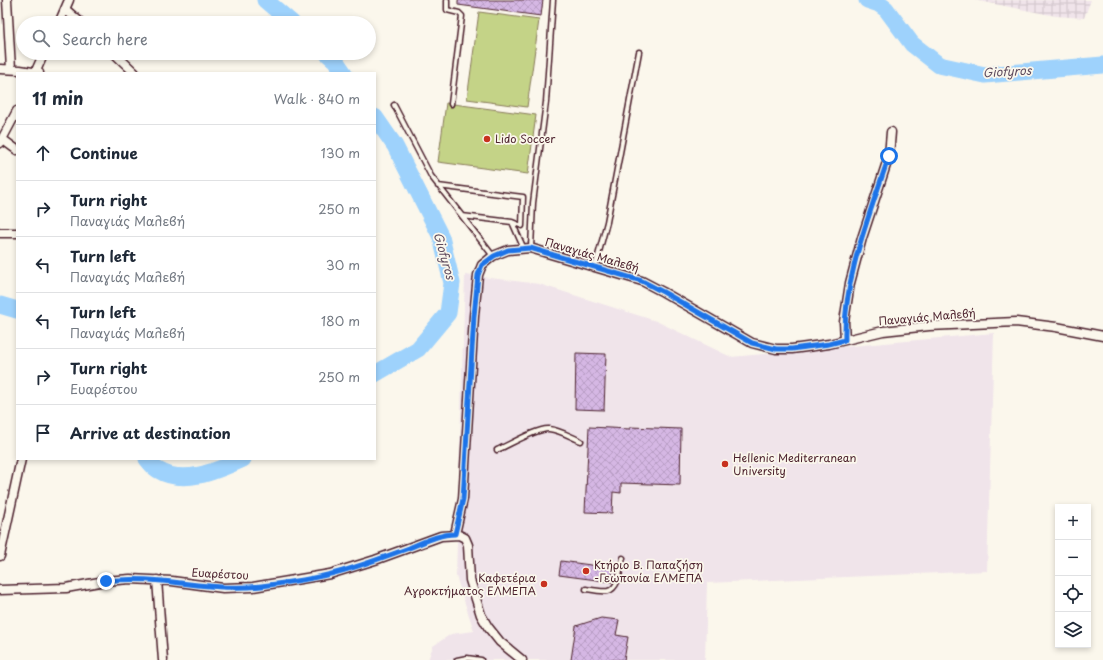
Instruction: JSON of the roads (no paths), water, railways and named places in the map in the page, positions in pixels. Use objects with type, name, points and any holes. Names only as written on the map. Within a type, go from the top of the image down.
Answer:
[{"type":"street","points":[[6,0],[11,69]]},
{"type":"street","points":[[62,16],[69,0]]},
{"type":"street","points":[[66,8],[74,16]]},
{"type":"street","points":[[36,72],[41,60]]},
{"type":"street","points":[[121,60],[134,72]]},
{"type":"street","points":[[0,69],[30,72]]},
{"type":"street","points":[[16,113],[1,141],[16,149]]},
{"type":"street","points":[[845,340],[844,322],[850,283],[862,238],[889,156],[891,132]]},
{"type":"street","points":[[0,233],[16,233]]},
{"type":"street","name":"Παναγιάς Μαλεβή","points":[[455,534],[463,499],[473,323],[478,275],[482,265],[494,256],[508,250],[527,249],[642,281],[752,343],[776,349],[792,349],[829,344],[883,331],[928,326],[1016,322],[1056,326],[1103,336]]},
{"type":"street","points":[[0,556],[21,460]]},
{"type":"street","name":"Ευαρέστου","points":[[0,590],[66,588],[116,580],[157,580],[232,588],[252,587],[296,581],[340,572],[446,534],[455,534]]},
{"type":"street","points":[[455,534],[466,540],[470,580],[481,615],[496,637],[519,659]]},
{"type":"street","points":[[157,580],[163,660]]},
{"type":"lane","points":[[447,0],[446,6],[448,11],[459,13],[462,16],[451,104]]},
{"type":"lane","points":[[527,249],[546,102],[553,0]]},
{"type":"lane","points":[[595,268],[607,222],[639,52]]},
{"type":"lane","points":[[394,105],[430,176],[494,256]]},
{"type":"lane","points":[[438,186],[522,197],[522,226],[512,222],[462,216]]},
{"type":"lane","points":[[512,222],[527,249]]},
{"type":"lane","points":[[497,450],[538,431],[546,429],[554,430],[581,441]]},
{"type":"lane","points":[[586,589],[607,591],[613,589],[616,584],[623,558]]},
{"type":"lane","points":[[457,660],[467,658],[481,660]]},
{"type":"waterway","name":"Giofyros","points":[[265,0],[284,16]]},
{"type":"waterway","name":"Giofyros","points":[[867,0],[879,4],[886,9],[912,44],[939,65],[985,75],[1103,65]]},
{"type":"waterway","name":"Giofyros","points":[[335,60],[343,72]]},
{"type":"waterway","name":"Giofyros","points":[[376,118],[395,146],[441,237],[452,283],[448,313],[418,349],[376,373]]},
{"type":"waterway","name":"Giofyros","points":[[0,305],[16,310]]},
{"type":"waterway","name":"Giofyros","points":[[148,460],[158,470],[168,475],[179,477],[201,475],[212,472],[241,460]]},
{"type":"place","name":"Lido Soccer","points":[[487,139]]},
{"type":"place","name":"Hellenic Mediterranean University","points":[[725,464]]},
{"type":"place","name":"Κτήριο Β. Παπαζήση -Γεωπονία ΕΛΜΕΠΑ","points":[[586,571]]},
{"type":"place","name":"Καφετέρια Αγροκτήματος ΕΛΜΕΠΑ","points":[[544,584]]}]
